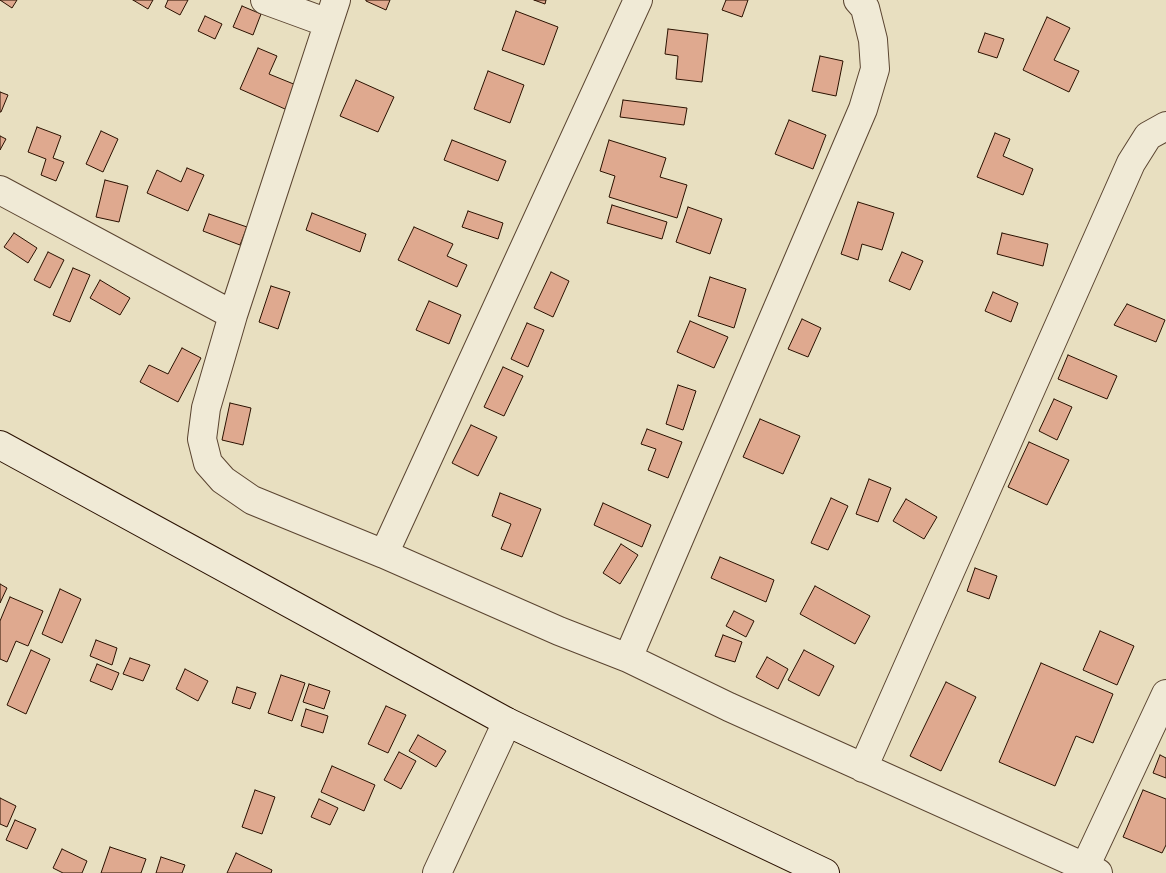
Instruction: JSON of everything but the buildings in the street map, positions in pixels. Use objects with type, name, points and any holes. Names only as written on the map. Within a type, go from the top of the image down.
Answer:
[{"type":"street","points":[[265,0],[332,12],[233,315],[206,408],[202,439],[208,463],[223,480],[252,500],[384,554],[559,631],[628,658],[729,707],[1091,870],[1166,694]]},
{"type":"street","points":[[384,554],[638,0]]},
{"type":"street","points":[[628,658],[863,109],[875,68],[874,40],[865,8],[858,0]]},
{"type":"street","points":[[863,768],[1131,163],[1148,136],[1166,126]]},
{"type":"street","points":[[0,190],[233,315]]},
{"type":"street","points":[[0,445],[507,722],[825,873]]},
{"type":"street","points":[[437,873],[507,722]]}]
